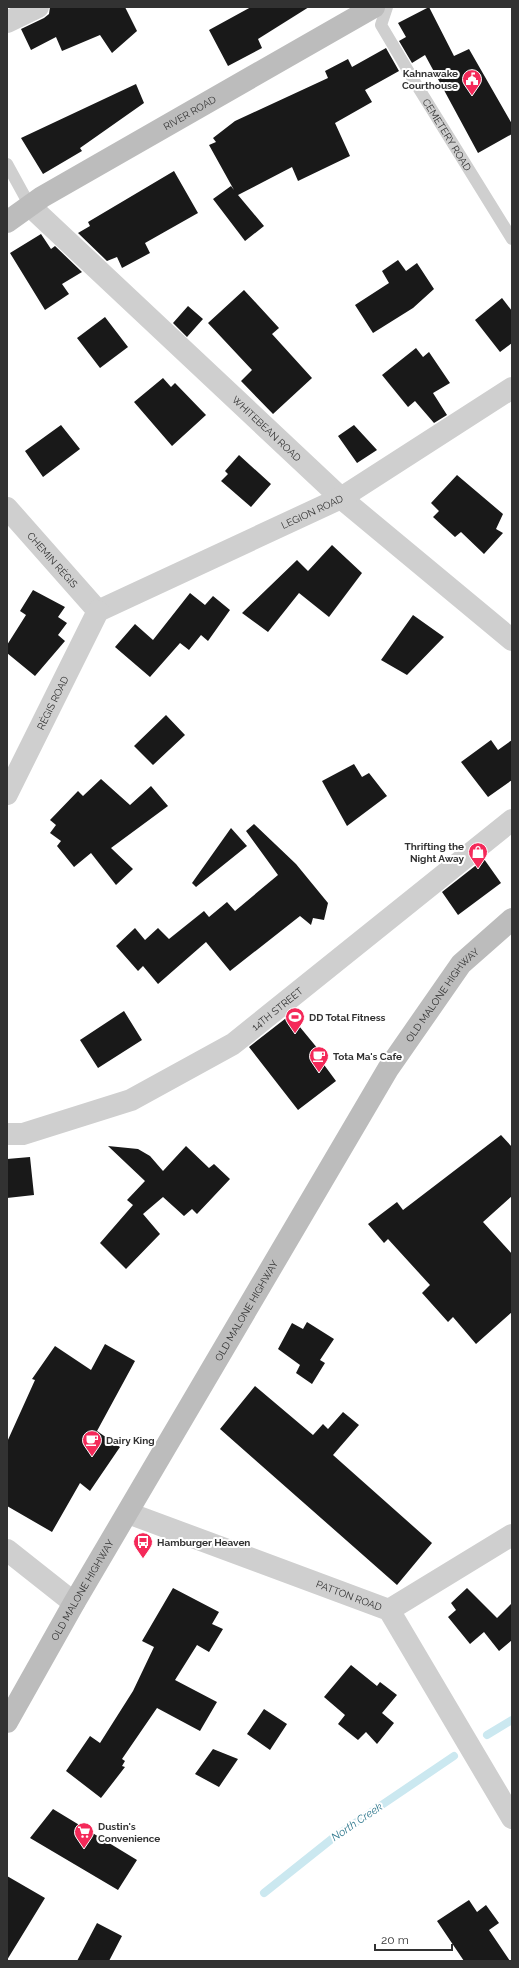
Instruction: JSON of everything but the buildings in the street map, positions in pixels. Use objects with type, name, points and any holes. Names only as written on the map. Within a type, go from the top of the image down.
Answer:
[{"type":"street","points":[[7,22],[38,7]]},
{"type":"street","name":"RIVER ROAD","points":[[7,222],[42,196],[374,7]]},
{"type":"street","name":"WHITEBEAN ROAD","points":[[30,206],[341,498],[512,640]]},
{"type":"street","name":"LEGION ROAD","points":[[98,611],[341,498],[512,388]]},
{"type":"street","name":"CHEMIN RÉGIS","points":[[7,508],[98,611]]},
{"type":"street","name":"RÉGIS ROAD","points":[[7,794],[98,611]]},
{"type":"street","name":"14TH STREET","points":[[7,1134],[23,1134],[131,1100],[233,1044],[512,820]]},
{"type":"street","name":"OLD MALONE HIGHWAY","points":[[7,1722],[74,1603],[388,1069],[460,964],[512,919]]},
{"type":"street","name":"PATTON ROAD","points":[[128,1513],[389,1610],[512,1818]]},
{"type":"street","points":[[389,1610],[512,1535]]},
{"type":"street","points":[[7,1550],[74,1603]]},
{"type":"lane","name":"CEMETERY ROAD","points":[[387,7],[381,25],[512,239]]},
{"type":"lane","points":[[7,164],[30,206]]},
{"type":"waterway","name":"North Creek","points":[[487,1735],[512,1720]]},
{"type":"waterway","name":"North Creek","points":[[264,1893],[333,1838],[454,1756]]},
{"type":"place","name":"Kahnawake Courthouse","points":[[472,96]]},
{"type":"place","name":"Thrifting the Night Away","points":[[478,869]]},
{"type":"place","name":"DD Total Fitness","points":[[295,1034]]},
{"type":"place","name":"Tota Ma's Cafe","points":[[319,1073]]},
{"type":"place","name":"Dairy King","points":[[92,1457]]},
{"type":"place","name":"Hamburger Heaven","points":[[143,1559]]},
{"type":"place","name":"Dustin's Convenience","points":[[84,1849]]}]
